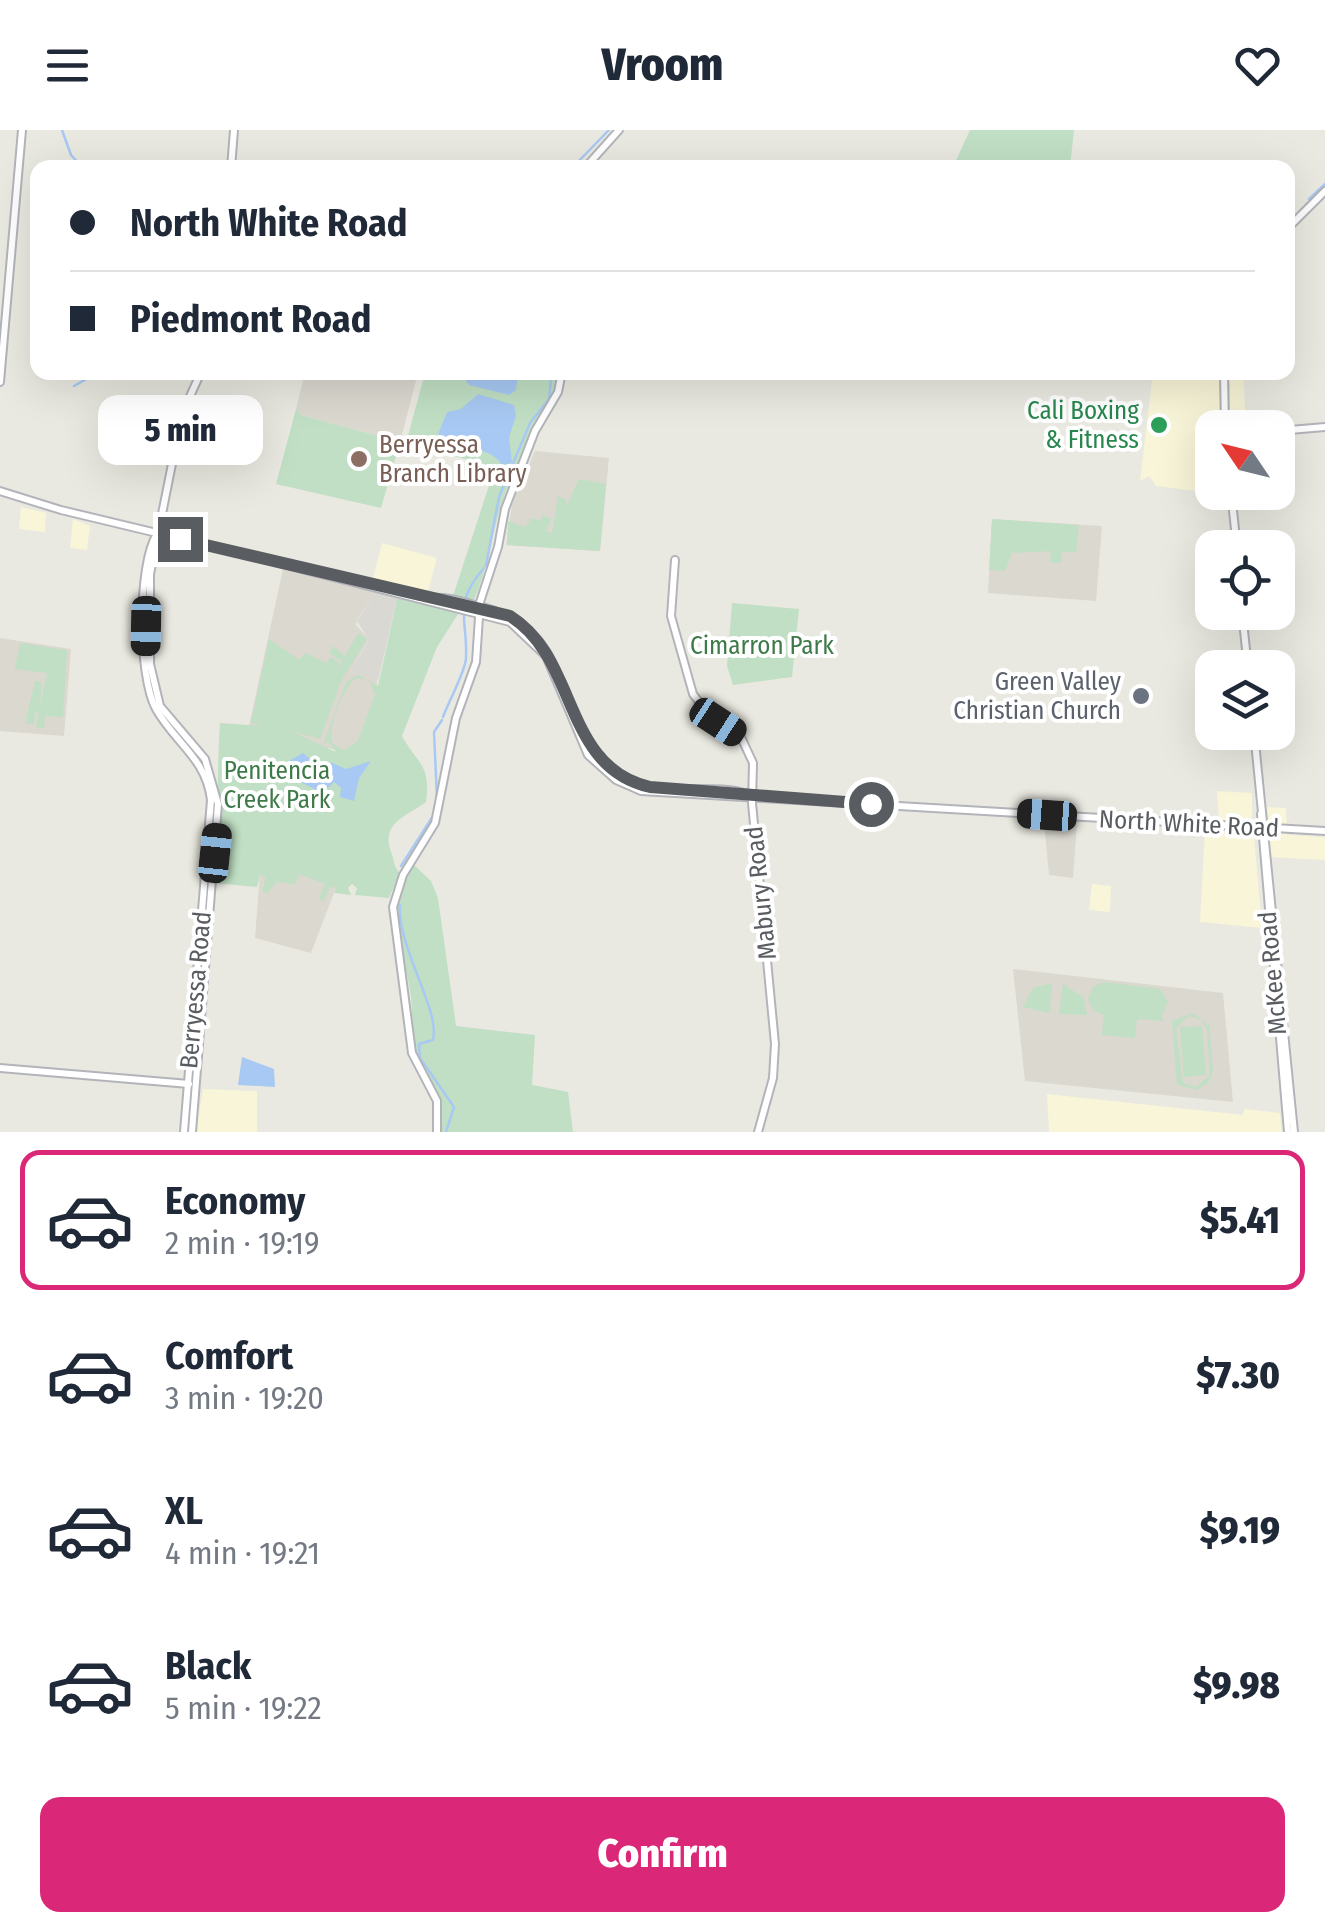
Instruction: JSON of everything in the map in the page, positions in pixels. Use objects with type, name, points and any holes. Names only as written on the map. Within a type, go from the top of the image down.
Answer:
[{"type":"main road","points":[[0,382],[22,130]]},
{"type":"main road","points":[[232,160],[234,130]]},
{"type":"main road","points":[[592,160],[619,130]]},
{"type":"main road","points":[[1295,221],[1325,191]]},
{"type":"main road","points":[[158,533],[182,414],[197,380]]},
{"type":"main road","points":[[437,1132],[436,1101],[414,1060],[391,920],[396,889],[429,836],[440,806],[456,718],[476,662],[478,628],[474,608],[483,592],[509,497],[560,380]]},
{"type":"main road","points":[[1224,380],[1225,410]]},
{"type":"main road","points":[[1295,429],[1325,426]]},
{"type":"main road","name":"North White Road","points":[[2,495],[496,613],[537,644],[580,742],[598,766],[616,780],[655,793],[1325,831]]},
{"type":"main road","name":"Berryessa Road","points":[[158,533],[144,581],[146,683],[161,716],[200,761],[209,785],[213,828],[189,1070],[192,1085],[187,1101],[188,1132]]},
{"type":"main road","name":"Berryessa Road","points":[[158,533],[148,590],[152,682],[160,706],[212,773],[214,860],[188,1132]]},
{"type":"main road","name":"Mabury Road","points":[[675,560],[671,616],[693,694],[706,711],[740,736],[753,762],[752,796],[775,1044],[773,1078],[758,1132]]},
{"type":"main road","points":[[478,628],[496,613],[483,592]]},
{"type":"main road","name":"McKee Road","points":[[1256,750],[1286,1118],[1292,1130]]},
{"type":"main road","name":"McKee Road","points":[[1262,829],[1292,1130]]},
{"type":"main road","points":[[1276,1004],[1282,1012]]},
{"type":"main road","points":[[1280,1050],[1287,1062]]},
{"type":"main road","points":[[0,1068],[192,1085]]},
{"type":"main road","points":[[170,1083],[189,1070]]},
{"type":"main road","points":[[170,1083],[187,1101]]},
{"type":"shaded area","points":[[303,380],[416,380],[400,442],[301,415],[296,409]]},
{"type":"shaded area","points":[[1152,380],[1219,380],[1220,410],[1195,410],[1195,491],[1156,486],[1149,476],[1140,481]]},
{"type":"shaded area","points":[[1230,380],[1243,380],[1245,410],[1230,410]]},
{"type":"shaded area","points":[[535,451],[609,458],[600,551],[506,545],[512,505]]},
{"type":"shaded area","points":[[21,507],[46,513],[45,532],[19,529]]},
{"type":"shaded area","points":[[73,519],[90,526],[87,550],[70,548]]},
{"type":"shaded area","points":[[992,519],[1102,526],[1096,601],[988,593]]},
{"type":"shaded area","points":[[382,543],[437,558],[428,591],[373,579]]},
{"type":"shaded area","points":[[283,569],[377,590],[357,620],[356,625],[369,639],[350,672],[376,678],[379,693],[365,739],[352,753],[318,746],[285,728],[249,726]]},
{"type":"shaded area","points":[[377,590],[398,595],[378,681],[350,672],[369,640],[357,621]]},
{"type":"shaded area","points":[[0,638],[71,649],[64,736],[0,731]]},
{"type":"shaded area","points":[[1217,791],[1252,793],[1252,820],[1219,820]]},
{"type":"shaded area","points":[[1267,807],[1286,808],[1287,835],[1325,837],[1325,860],[1271,857]]},
{"type":"shaded area","points":[[1044,821],[1077,823],[1073,878],[1049,875]]},
{"type":"shaded area","points":[[1205,830],[1254,836],[1262,928],[1200,922]]},
{"type":"shaded area","points":[[348,856],[311,953],[255,938],[261,859]]},
{"type":"shaded area","points":[[1092,884],[1111,886],[1110,912],[1089,910]]},
{"type":"shaded area","points":[[1013,969],[1223,993],[1233,1102],[1025,1081]]},
{"type":"shaded area","points":[[203,1089],[257,1091],[257,1132],[196,1132]]},
{"type":"shaded area","points":[[1047,1094],[1243,1115],[1244,1109],[1280,1113],[1282,1132],[1049,1132]]},
{"type":"green space","points":[[970,130],[1074,130],[1071,160],[956,160]]},
{"type":"green space","points":[[423,380],[558,380],[505,494],[474,600],[453,596],[495,467],[406,443]]},
{"type":"green space","points":[[296,409],[301,415],[400,442],[381,508],[276,484]]},
{"type":"green space","points":[[579,479],[606,484],[600,551],[507,545],[508,521],[525,527],[532,518],[540,521],[543,515],[551,519],[546,531],[552,533],[558,496],[566,500],[565,509]]},
{"type":"green space","points":[[992,519],[1079,525],[1076,552],[1062,552],[1061,563],[1050,562],[1051,551],[1012,553],[1005,571],[989,570]]},
{"type":"green space","name":"Penitencia Creek Park","points":[[398,595],[460,611],[437,647],[402,736],[422,766],[427,780],[426,802],[397,822],[389,834],[400,873],[389,898],[355,895],[357,888],[352,884],[348,888],[351,895],[334,893],[336,888],[330,886],[324,901],[319,899],[325,884],[299,874],[295,884],[277,882],[267,893],[262,891],[266,878],[260,875],[257,887],[216,883],[220,723],[265,726],[251,723],[269,639],[299,660],[306,653],[326,663],[331,657],[339,663],[336,670],[345,657],[341,661],[329,653],[333,646],[345,656],[358,633],[367,639],[341,681],[320,739],[291,731],[336,752],[328,741],[323,745],[346,682],[358,675],[366,680],[356,678],[351,683],[334,718],[332,743],[344,750],[358,741],[375,694],[370,681],[378,686]]},
{"type":"green space","name":"Cimarron Park","points":[[732,603],[799,609],[792,677],[733,685],[727,666]]},
{"type":"green space","points":[[20,643],[67,650],[63,717],[45,716],[44,728],[36,727],[47,673],[15,669]]},
{"type":"green space","points":[[35,681],[42,682],[39,713],[35,713],[34,724],[25,723]]},
{"type":"green space","points":[[414,865],[431,881],[438,898],[456,1026],[535,1035],[532,1085],[568,1092],[573,1132],[442,1132],[438,1102],[416,1053],[398,926],[399,894]]},
{"type":"green space","points":[[1104,982],[1160,989],[1168,1002],[1161,1018],[1165,1021],[1137,1019],[1135,1038],[1102,1035],[1104,1015],[1093,1010],[1088,999],[1093,987]]},
{"type":"green space","points":[[1052,983],[1049,1013],[1023,1007],[1033,988]]},
{"type":"green space","points":[[1063,984],[1084,998],[1087,1015],[1059,1014]]},
{"type":"green space","points":[[1193,1013],[1201,1020],[1189,1016],[1176,1028],[1183,1083],[1196,1087],[1210,1075],[1207,1030],[1202,1021],[1209,1026],[1213,1071],[1208,1083],[1196,1090],[1177,1084],[1172,1021]]},
{"type":"green space","points":[[1202,1026],[1206,1075],[1184,1077],[1180,1027]]},
{"type":"water","points":[[466,380],[517,380],[516,390],[509,395],[469,385]]},
{"type":"water","points":[[478,394],[514,405],[516,416],[509,437],[512,463],[502,465],[488,453],[452,445],[437,437],[447,412],[461,409]]},
{"type":"water","points":[[303,753],[315,763],[330,762],[346,769],[371,761],[359,778],[354,801],[340,797],[341,788],[334,782],[323,793],[296,780],[289,761]]},
{"type":"water","points":[[242,1057],[274,1069],[275,1087],[238,1085]]},
{"type":"waterway","points":[[62,130],[76,160]]},
{"type":"waterway","points":[[580,160],[609,130]]},
{"type":"waterway","points":[[1309,199],[1325,184]]},
{"type":"waterway","points":[[74,386],[85,380]]},
{"type":"waterway","points":[[486,566],[499,497],[530,423],[549,399],[551,380]]},
{"type":"waterway","points":[[443,717],[465,663],[465,602],[484,568]]},
{"type":"waterway","points":[[437,799],[434,732],[442,720]]},
{"type":"waterway","points":[[401,866],[433,816]]},
{"type":"waterway","points":[[400,905],[405,940],[434,1028],[433,1040],[419,1044],[420,1058],[454,1107],[446,1132]]},
{"type":"place","name":"Cali Boxing & Fitness","points":[[1159,425]]},
{"type":"place","name":"Berryessa Branch Library","points":[[359,459]]},
{"type":"place","name":"Green Valley Christian Church","points":[[1141,696]]},
{"type":"route","points":[[180,539],[430,598],[473,604],[510,616],[534,633],[549,652],[596,756],[628,781],[650,787],[871,804]]}]
